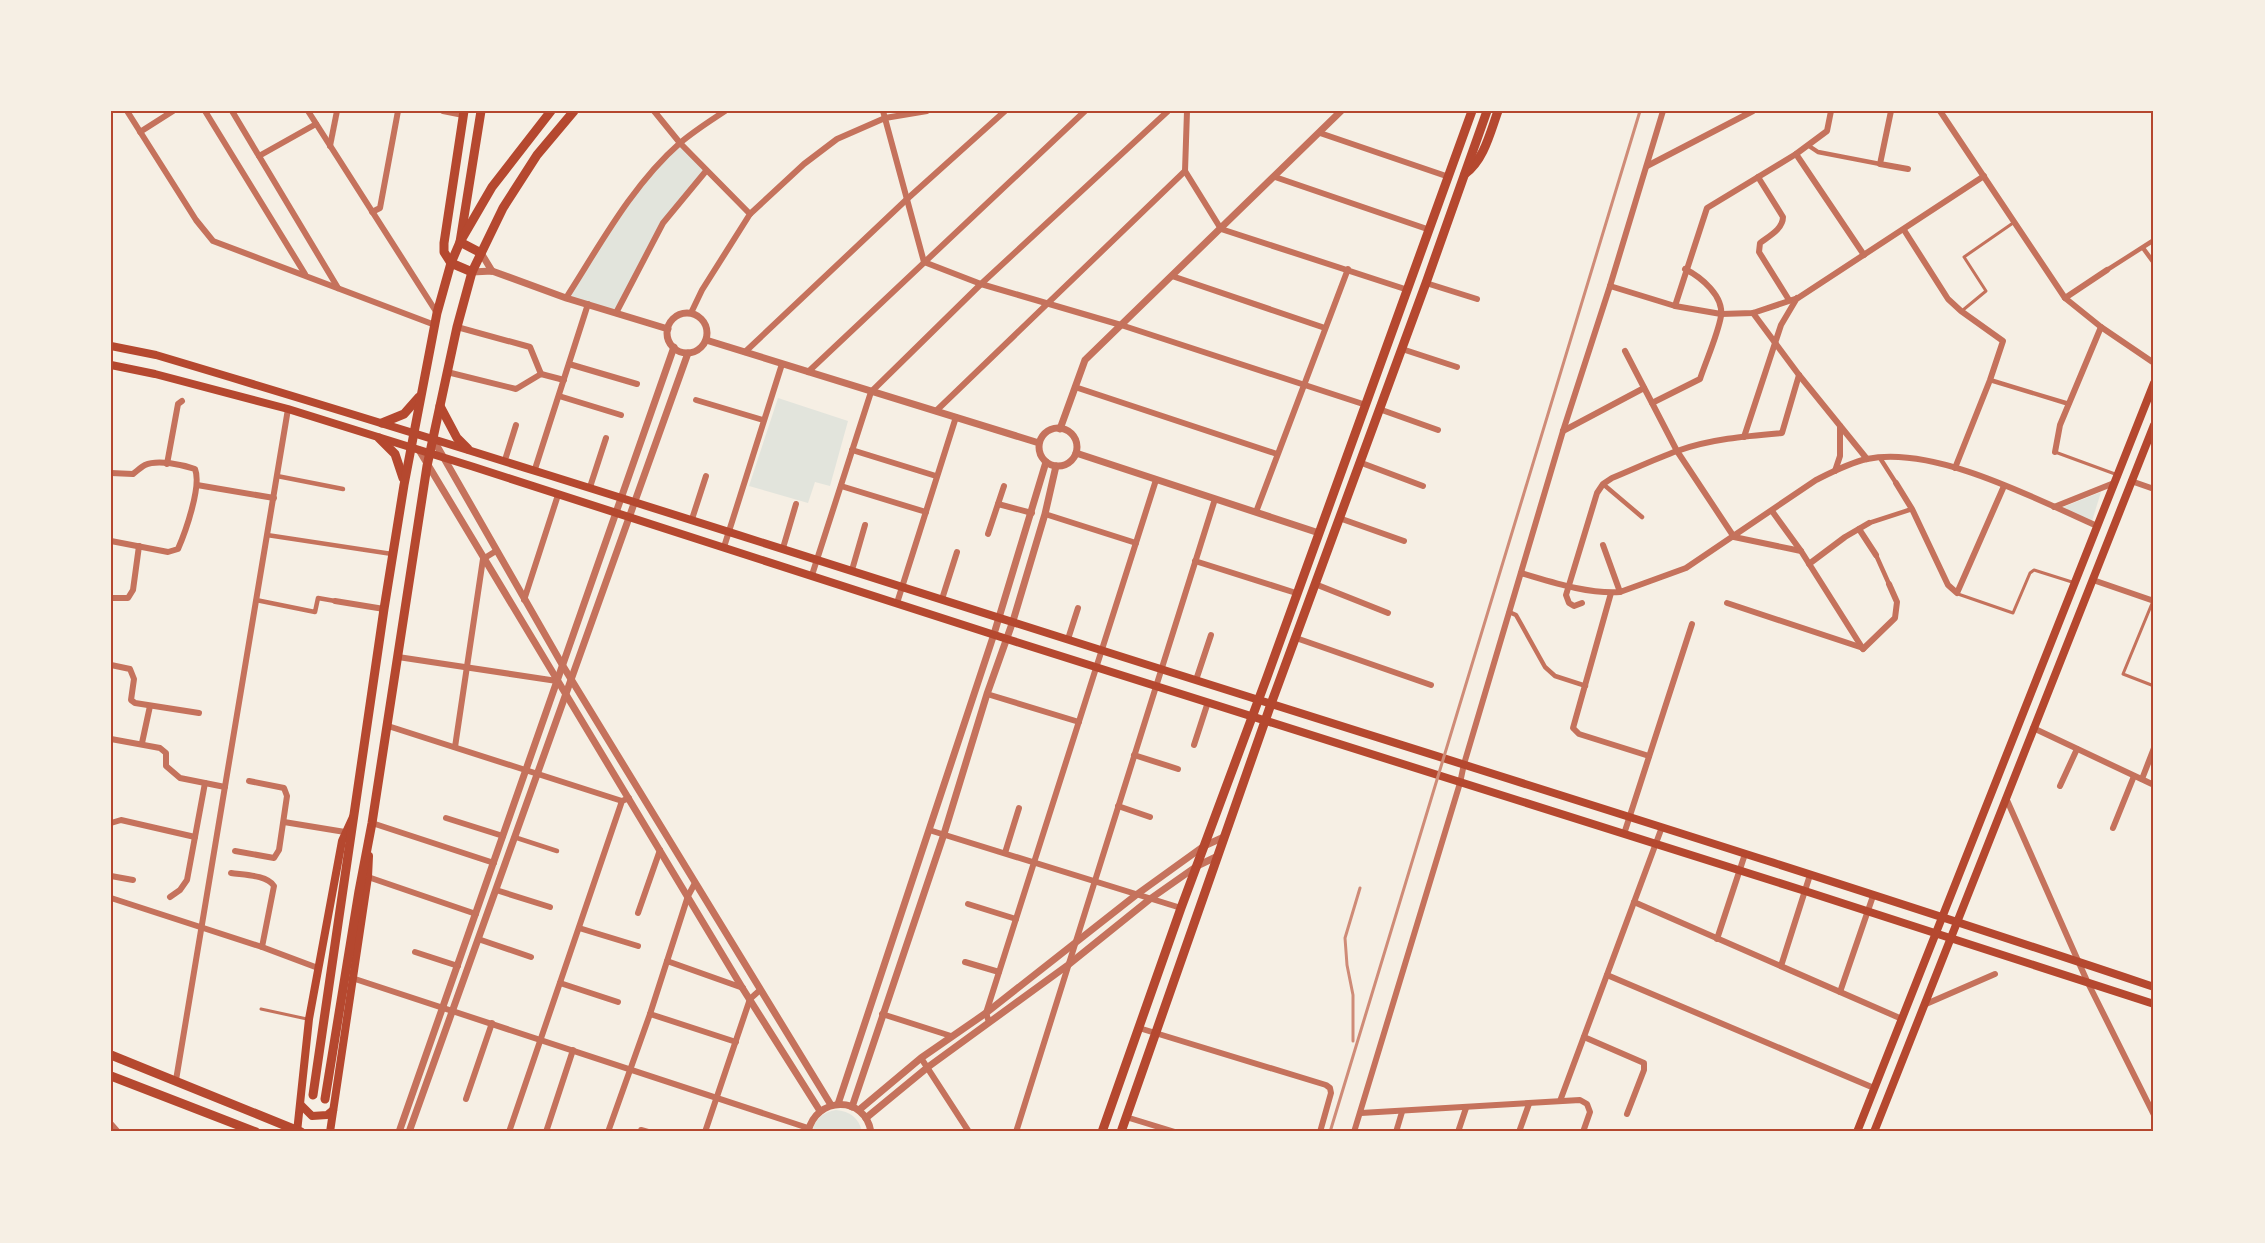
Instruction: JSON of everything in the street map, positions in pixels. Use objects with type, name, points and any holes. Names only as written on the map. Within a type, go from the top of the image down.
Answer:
[{"type":"main road","points":[[460,242],[481,111]]},
{"type":"main road","points":[[313,1095],[384,609],[404,485],[415,449],[414,432],[437,313],[451,262],[460,242],[492,187],[551,111]]},
{"type":"main road","points":[[325,1099],[359,891],[370,838],[429,453],[457,327],[472,272],[503,208],[537,155],[574,111]]},
{"type":"main road","points":[[1102,1132],[1181,908],[1431,230],[1472,111]]},
{"type":"main road","points":[[1121,1132],[1271,704],[1487,111]]},
{"type":"main road","points":[[1464,175],[1474,166],[1483,152],[1498,111]]},
{"type":"main road","points":[[464,113],[444,252],[451,262],[472,272]]},
{"type":"main road","points":[[460,242],[481,253]]},
{"type":"main road","points":[[1425,245],[1437,249]]},
{"type":"main road","points":[[111,346],[156,355],[535,469],[1629,816],[2154,987]]},
{"type":"main road","points":[[111,365],[155,374],[288,409],[429,453],[2154,1004]]},
{"type":"main road","points":[[1857,1132],[2154,383]]},
{"type":"main road","points":[[382,423],[410,409],[422,392]]},
{"type":"main road","points":[[440,405],[457,438],[468,449]]},
{"type":"main road","points":[[1874,1132],[2154,425]]},
{"type":"main road","points":[[379,438],[395,454],[404,485]]},
{"type":"main road","points":[[111,1055],[298,1132],[309,1019],[342,841],[354,814]]},
{"type":"main road","points":[[330,1132],[368,877],[370,838]]},
{"type":"main road","points":[[111,1077],[256,1132]]},
{"type":"main road","points":[[302,1105],[312,1116],[320,1117],[333,1110]]},
{"type":"street","points":[[127,111],[206,234],[222,244],[435,325]]},
{"type":"street","points":[[140,132],[173,111]]},
{"type":"street","points":[[205,111],[305,275]]},
{"type":"street","points":[[232,111],[338,288]]},
{"type":"street","points":[[308,111],[437,313]]},
{"type":"street","points":[[330,146],[337,111]]},
{"type":"street","points":[[372,212],[380,208],[398,111]]},
{"type":"street","points":[[443,111],[464,113]]},
{"type":"street","points":[[654,111],[706,171],[750,214]]},
{"type":"street","points":[[566,297],[619,216],[646,180],[680,143],[725,111]]},
{"type":"street","points":[[691,313],[702,290],[750,214],[804,164],[837,140],[884,114],[927,111]]},
{"type":"street","points":[[745,352],[906,200],[1005,111]]},
{"type":"street","points":[[808,372],[1085,111]]},
{"type":"street","points":[[812,575],[871,392],[981,284],[1168,111]]},
{"type":"street","points":[[1187,111],[1185,171],[1221,229],[1408,290]]},
{"type":"street","points":[[1060,429],[1085,360],[1341,111]]},
{"type":"street","points":[[1354,1132],[1460,783],[1563,431],[1663,111]]},
{"type":"street","points":[[1647,166],[1753,111]]},
{"type":"street","points":[[1675,306],[1685,269],[1707,208],[1809,146],[1827,131],[1831,111]]},
{"type":"street","points":[[1880,164],[1891,111]]},
{"type":"street","points":[[1940,111],[2064,298],[2101,327],[2154,363]]},
{"type":"street","points":[[884,114],[924,262]]},
{"type":"street","points":[[259,156],[316,124]]},
{"type":"street","points":[[1320,133],[1449,177]]},
{"type":"street","points":[[1809,146],[1818,152],[1908,169]]},
{"type":"street","points":[[1796,154],[1864,255]]},
{"type":"street","points":[[616,313],[663,224],[689,189],[706,171]]},
{"type":"street","points":[[936,411],[1185,171]]},
{"type":"street","points":[[1610,286],[1675,306],[1721,314],[1753,313],[1798,298],[1984,176]]},
{"type":"street","points":[[1275,177],[1431,230]]},
{"type":"street","points":[[1758,177],[1783,217],[1780,228],[1760,243],[1759,252],[1790,300]]},
{"type":"street","points":[[1904,230],[1948,299],[1961,311],[2003,340],[1990,380],[1955,468]]},
{"type":"street","points":[[2064,298],[2154,240]]},
{"type":"street","points":[[2143,248],[2154,263]]},
{"type":"street","points":[[481,253],[492,272]]},
{"type":"street","points":[[924,262],[981,284],[1121,325],[1366,405]]},
{"type":"street","points":[[1256,512],[1348,269]]},
{"type":"street","points":[[1652,403],[1700,379],[1721,314],[1717,299],[1708,286],[1698,276],[1685,269]]},
{"type":"street","points":[[472,272],[492,272],[668,329]]},
{"type":"street","points":[[1172,276],[1325,328]]},
{"type":"street","points":[[1426,283],[1477,299]]},
{"type":"street","points":[[1744,437],[1781,325],[1798,298]]},
{"type":"street","points":[[535,469],[588,304]]},
{"type":"street","points":[[691,313],[702,320],[706,327],[706,340],[697,350],[688,353],[674,347],[670,342],[668,329],[674,318],[680,314],[691,313]]},
{"type":"street","points":[[1753,313],[1799,375],[1867,459]]},
{"type":"street","points":[[457,327],[530,347],[541,374]]},
{"type":"street","points":[[2055,452],[2060,425],[2101,327]]},
{"type":"street","points":[[706,340],[1039,443]]},
{"type":"street","points":[[399,1132],[674,347]]},
{"type":"street","points":[[1402,349],[1457,367]]},
{"type":"street","points":[[1625,351],[1677,451],[1734,537],[1801,551]]},
{"type":"street","points":[[409,1132],[688,353]]},
{"type":"street","points":[[569,364],[637,384]]},
{"type":"street","points":[[724,547],[782,364]]},
{"type":"street","points":[[447,372],[516,389],[541,374],[564,380]]},
{"type":"street","points":[[1582,603],[1578,606],[1569,603],[1566,595],[1597,493],[1603,484],[1612,478],[1677,451],[1698,445],[1782,433],[1799,375]]},
{"type":"street","points":[[1990,380],[2069,404]]},
{"type":"street","points":[[1075,387],[1277,454]]},
{"type":"street","points":[[1563,431],[1644,388]]},
{"type":"street","points":[[559,396],[621,415]]},
{"type":"street","points":[[696,400],[764,420]]},
{"type":"street","points":[[167,464],[178,404],[182,401]]},
{"type":"street","points":[[176,1080],[288,409]]},
{"type":"street","points":[[1379,410],[1438,430]]},
{"type":"street","points":[[897,603],[956,417]]},
{"type":"street","points":[[505,460],[516,425]]},
{"type":"street","points":[[1834,471],[1840,456],[1840,425]]},
{"type":"street","points":[[1060,429],[1067,431],[1075,440],[1076,453],[1068,463],[1056,466],[1046,462],[1040,454],[1039,443],[1045,433],[1060,429]]},
{"type":"street","points":[[590,487],[606,438]]},
{"type":"street","points":[[433,439],[563,666],[760,990],[835,1105]]},
{"type":"street","points":[[415,449],[565,694],[626,800],[660,850],[820,1111]]},
{"type":"street","points":[[852,450],[936,476]]},
{"type":"street","points":[[1076,453],[1319,532]]},
{"type":"street","points":[[1880,458],[1912,509],[1948,585],[1957,593],[2004,486]]},
{"type":"street","points":[[1521,573],[1569,586],[1611,593],[1620,592],[1686,568],[1816,480],[1867,459],[1922,459],[1955,468],[2004,486],[2097,526]]},
{"type":"street","points":[[835,1105],[957,747],[1032,513],[1046,462]]},
{"type":"street","points":[[1359,462],[1423,486]]},
{"type":"street","points":[[111,473],[133,474],[144,465],[153,463],[195,470],[198,475],[178,549],[168,552],[111,541]]},
{"type":"street","points":[[855,1109],[882,1014],[944,834],[987,694],[1013,621],[1045,514],[1056,466]]},
{"type":"street","points":[[277,476],[344,489]]},
{"type":"street","points":[[692,519],[706,476]]},
{"type":"street","points":[[2054,507],[2115,479]]},
{"type":"street","points":[[989,1022],[986,1013],[1156,480]]},
{"type":"street","points":[[2132,481],[2154,489]]},
{"type":"street","points":[[1603,484],[1642,518]]},
{"type":"street","points":[[197,485],[274,498]]},
{"type":"street","points":[[841,486],[926,512]]},
{"type":"street","points":[[987,534],[1004,486]]},
{"type":"street","points":[[524,600],[558,495]]},
{"type":"street","points":[[1016,1132],[1215,499]]},
{"type":"street","points":[[783,548],[796,504]]},
{"type":"street","points":[[998,504],[1032,513]]},
{"type":"street","points":[[1809,564],[1869,523],[1912,509]]},
{"type":"street","points":[[1772,511],[1801,551],[1863,649]]},
{"type":"street","points":[[1045,514],[1136,543]]},
{"type":"street","points":[[1339,518],[1404,540]]},
{"type":"street","points":[[852,570],[866,525]]},
{"type":"street","points":[[1859,529],[1876,555],[1897,602],[1895,618],[1863,649]]},
{"type":"street","points":[[267,535],[393,554]]},
{"type":"street","points":[[1604,545],[1620,592]]},
{"type":"street","points":[[111,598],[128,598],[133,590],[140,546]]},
{"type":"street","points":[[483,558],[496,551]]},
{"type":"street","points":[[942,598],[957,552]]},
{"type":"street","points":[[455,747],[483,558]]},
{"type":"street","points":[[1195,561],[1296,593]]},
{"type":"street","points":[[2093,580],[2153,601]]},
{"type":"street","points":[[1315,584],[1388,613]]},
{"type":"street","points":[[589,591],[600,595]]},
{"type":"street","points":[[1611,593],[1573,728],[1579,734],[1649,756]]},
{"type":"street","points":[[256,600],[315,612],[318,598],[384,609]]},
{"type":"street","points":[[1727,603],[1863,649]]},
{"type":"street","points":[[1068,639],[1078,608]]},
{"type":"street","points":[[1509,612],[1516,615],[1545,667],[1555,676],[1586,686]]},
{"type":"street","points":[[1624,834],[1692,624]]},
{"type":"street","points":[[1196,680],[1211,635]]},
{"type":"street","points":[[1296,638],[1431,685]]},
{"type":"street","points":[[398,657],[557,681]]},
{"type":"street","points":[[111,664],[130,669],[134,679],[131,700],[199,713]]},
{"type":"street","points":[[987,694],[1079,722]]},
{"type":"street","points":[[1194,744],[1208,702]]},
{"type":"street","points":[[142,743],[150,705]]},
{"type":"street","points":[[388,726],[536,774],[626,800]]},
{"type":"street","points":[[2033,728],[2154,785]]},
{"type":"street","points":[[111,739],[142,743],[165,750],[166,766],[180,778],[225,787]]},
{"type":"street","points":[[957,747],[970,751]]},
{"type":"street","points":[[2142,779],[2154,748]]},
{"type":"street","points":[[2060,786],[2077,749]]},
{"type":"street","points":[[1134,755],[1179,769]]},
{"type":"street","points":[[2113,828],[2134,776]]},
{"type":"street","points":[[235,851],[274,858],[279,850],[287,796],[284,788],[249,781]]},
{"type":"street","points":[[170,897],[180,890],[187,880],[206,783]]},
{"type":"street","points":[[2006,798],[2087,981],[2154,1115]]},
{"type":"street","points":[[509,1132],[626,800]]},
{"type":"street","points":[[1118,806],[1150,817]]},
{"type":"street","points":[[1005,853],[1019,808]]},
{"type":"street","points":[[446,818],[503,836]]},
{"type":"street","points":[[111,823],[121,820],[195,837]]},
{"type":"street","points":[[284,822],[345,832]]},
{"type":"street","points":[[372,823],[494,863]]},
{"type":"street","points":[[1560,1101],[1662,827]]},
{"type":"street","points":[[929,830],[1181,908]]},
{"type":"street","points":[[514,837],[557,851]]},
{"type":"street","points":[[855,1109],[951,1036],[986,1013],[1136,895],[1204,846],[1224,837]]},
{"type":"street","points":[[638,913],[660,850]]},
{"type":"street","points":[[1717,939],[1745,854]]},
{"type":"street","points":[[866,1118],[928,1067],[1068,965],[1150,899],[1197,866],[1218,856]]},
{"type":"street","points":[[231,873],[264,879],[270,881],[274,886],[262,947]]},
{"type":"street","points":[[1781,966],[1810,875]]},
{"type":"street","points":[[111,876],[133,880]]},
{"type":"street","points":[[368,877],[476,914]]},
{"type":"street","points":[[608,1132],[650,1014],[688,896],[696,883]]},
{"type":"street","points":[[495,890],[550,908]]},
{"type":"street","points":[[1840,992],[1873,896]]},
{"type":"street","points":[[111,897],[318,968]]},
{"type":"street","points":[[1634,902],[1902,1019]]},
{"type":"street","points":[[968,904],[1016,919]]},
{"type":"street","points":[[579,928],[638,946]]},
{"type":"street","points":[[478,939],[531,957]]},
{"type":"street","points":[[415,952],[458,966]]},
{"type":"street","points":[[667,960],[743,988]]},
{"type":"street","points":[[965,962],[999,972]]},
{"type":"street","points":[[883,966],[897,971]]},
{"type":"street","points":[[1926,1004],[1995,974]]},
{"type":"street","points":[[1607,975],[1874,1088]]},
{"type":"street","points":[[352,978],[717,1097],[808,1130],[814,1117],[820,1111],[835,1105],[855,1109],[866,1118],[872,1132]]},
{"type":"street","points":[[560,982],[618,1002]]},
{"type":"street","points":[[705,1132],[750,999],[760,990]]},
{"type":"street","points":[[650,1014],[736,1042]]},
{"type":"street","points":[[882,1014],[951,1036]]},
{"type":"street","points":[[466,1100],[492,1023]]},
{"type":"street","points":[[1139,1028],[1326,1085],[1330,1088],[1331,1093],[1320,1132]]},
{"type":"street","points":[[1584,1037],[1644,1063],[1644,1070],[1627,1114]]},
{"type":"street","points":[[546,1132],[573,1050]]},
{"type":"street","points":[[921,1058],[969,1132]]},
{"type":"street","points":[[1361,1113],[1580,1100],[1587,1104],[1590,1112],[1583,1132]]},
{"type":"street","points":[[1519,1132],[1529,1104]]},
{"type":"street","points":[[1458,1132],[1466,1108]]},
{"type":"street","points":[[1396,1132],[1402,1112]]},
{"type":"street","points":[[1126,1117],[1175,1132]]},
{"type":"street","points":[[111,1124],[118,1132]]},
{"type":"lane","points":[[1961,311],[1986,291],[1964,257],[2015,222]]},
{"type":"lane","points":[[2055,452],[2115,479]]},
{"type":"lane","points":[[1957,593],[2013,613],[2030,573],[2034,570],[2075,583]]},
{"type":"lane","points":[[2153,601],[2123,674],[2154,686]]},
{"type":"lane","points":[[261,1009],[309,1019]]},
{"type":"shaded area","points":[[680,143],[706,171],[663,223],[616,313],[566,298],[646,180]]},
{"type":"shaded area","points":[[778,398],[848,421],[830,486],[815,482],[808,503],[749,486]]},
{"type":"shaded area","points":[[2101,492],[2092,521],[2061,508]]},
{"type":"shaded area","points":[[836,1110],[853,1116],[862,1132],[812,1132],[820,1117]]},
{"type":"railway","points":[[1330,1132],[1640,111]]},
{"type":"railway","points":[[1353,1041],[1353,995],[1345,938],[1360,888]]}]
